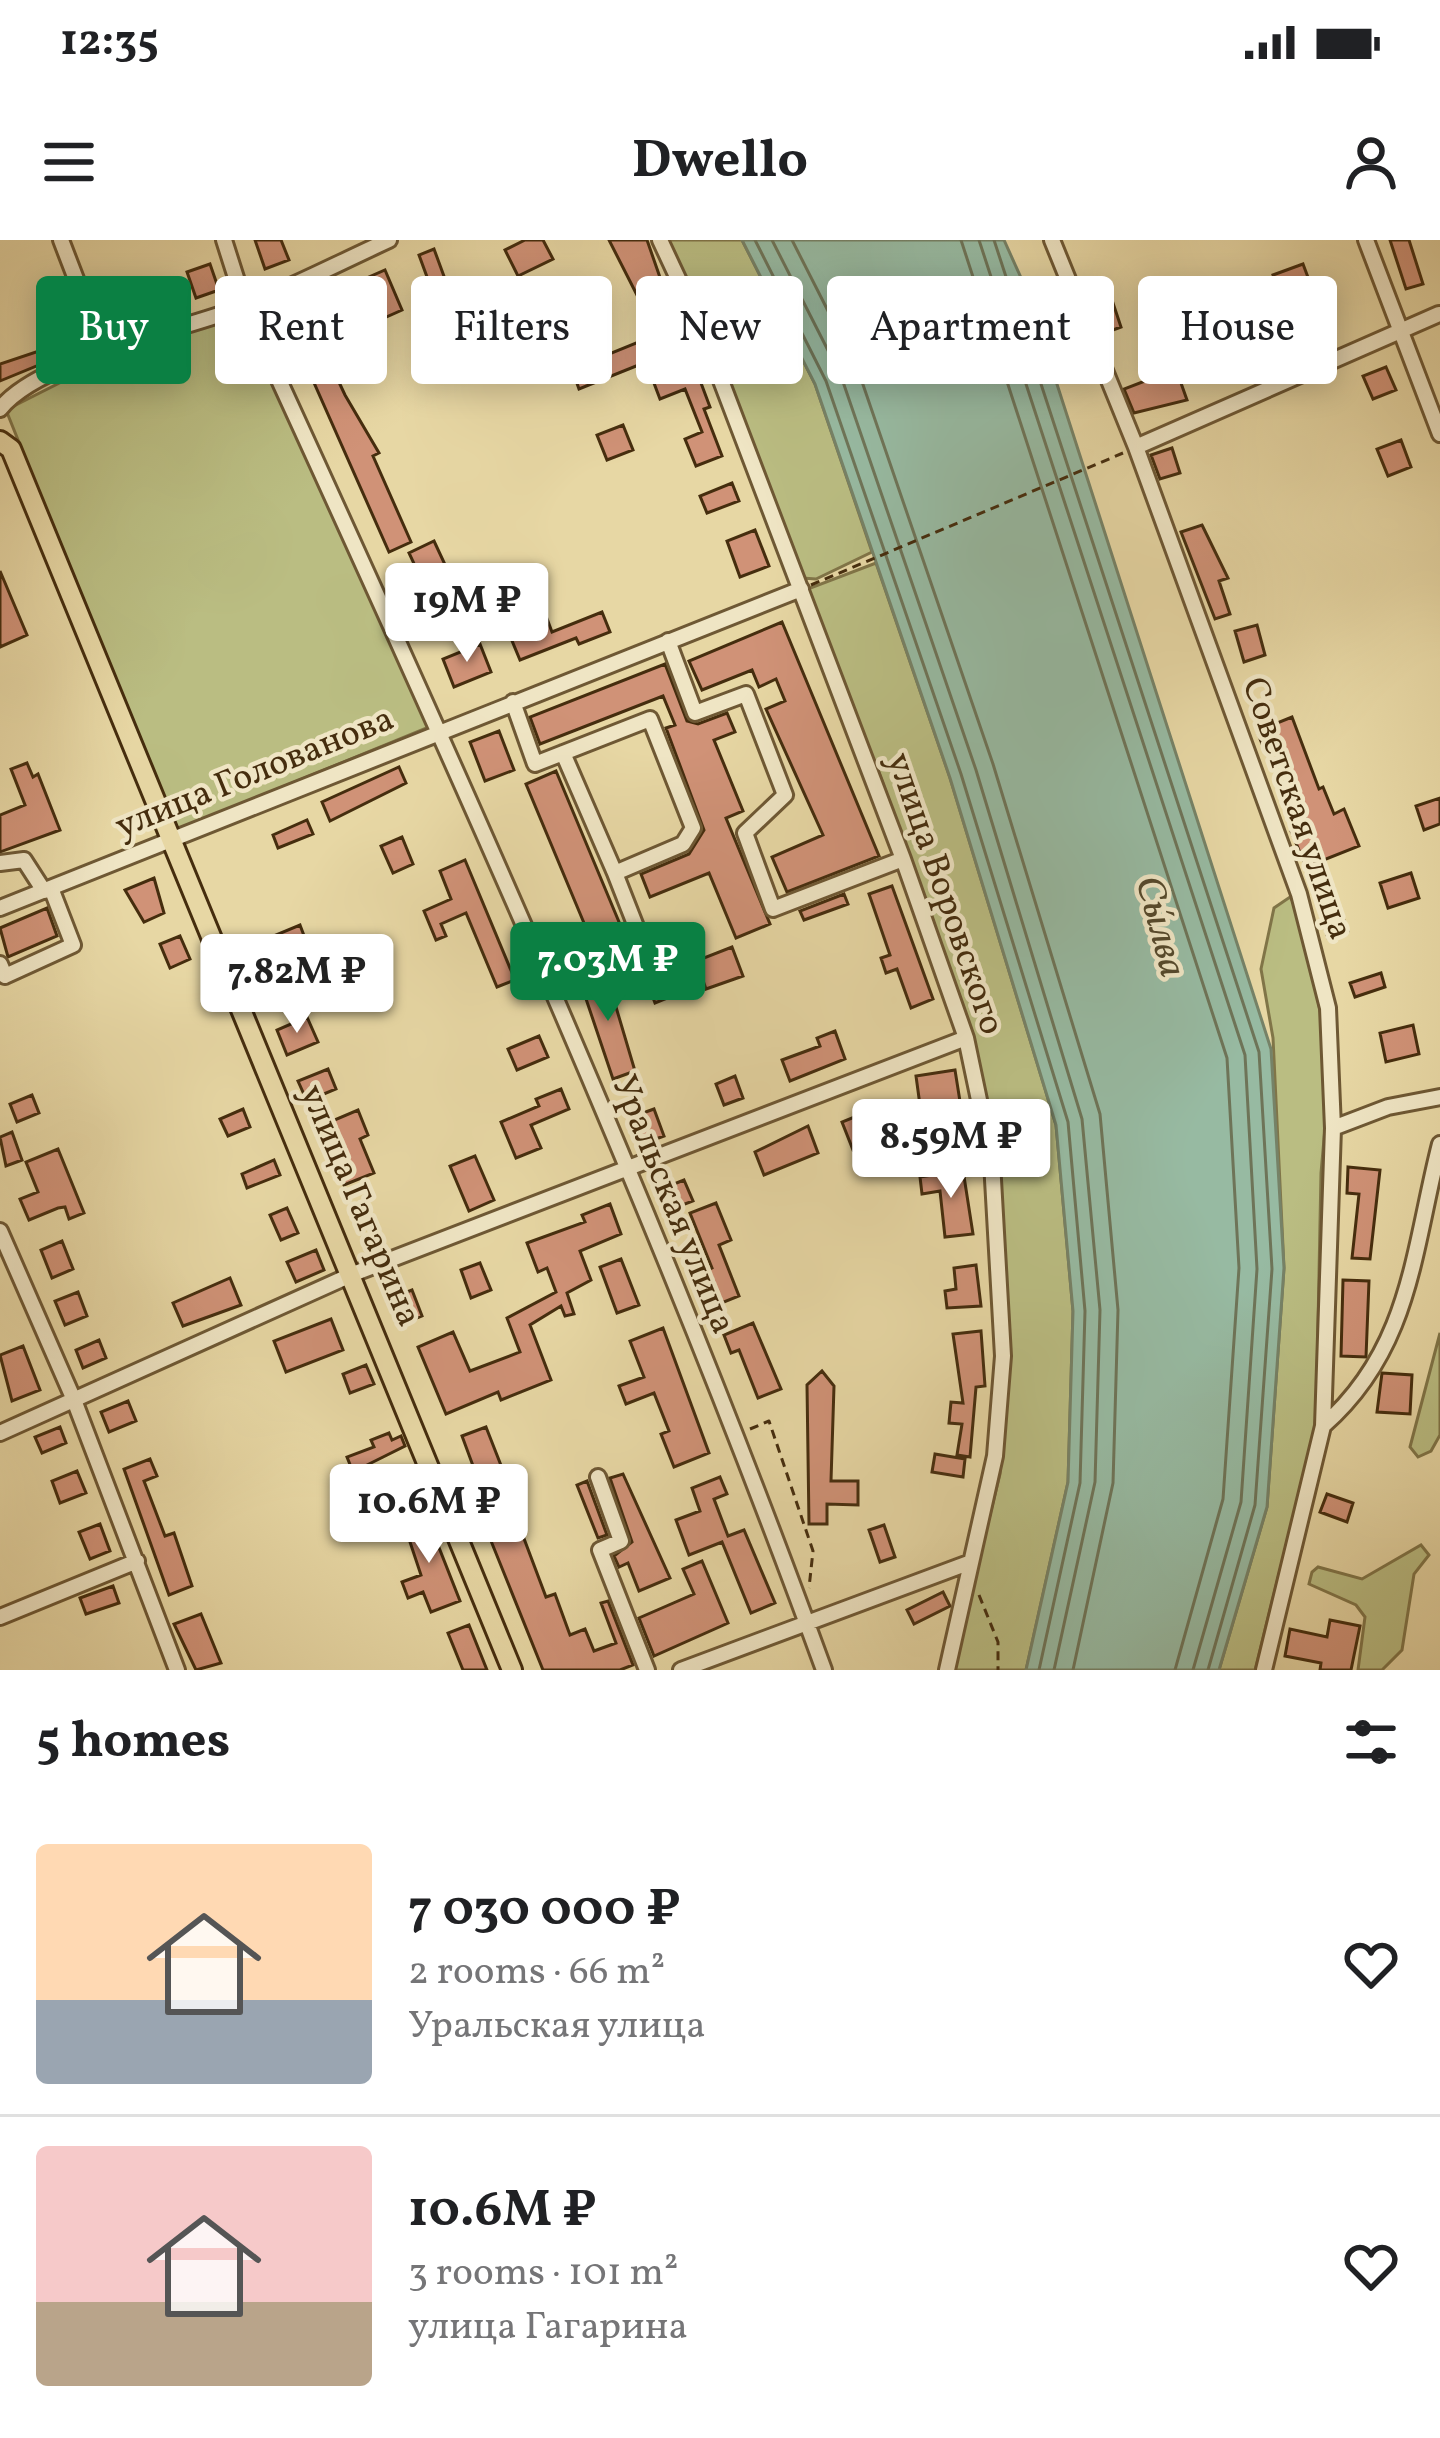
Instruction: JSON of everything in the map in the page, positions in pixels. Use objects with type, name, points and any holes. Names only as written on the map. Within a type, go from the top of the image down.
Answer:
[{"type":"main road","name":"улица Гагарина","points":[[0,441],[11,449],[512,1670]]},
{"type":"street","points":[[61,240],[75,276]]},
{"type":"street","name":"Уральская улица","points":[[224,240],[235,276]]},
{"type":"street","points":[[310,276],[388,240]]},
{"type":"street","name":"улица Воровского","points":[[659,240],[701,328],[805,587],[966,1038],[992,1162],[1004,1356],[995,1456],[947,1670]]},
{"type":"street","name":"Советская улица","points":[[1052,240],[1299,894],[1328,1008],[1333,1128],[1323,1426]]},
{"type":"street","points":[[1366,240],[1440,434]]},
{"type":"street","points":[[1132,449],[1439,314]]},
{"type":"street","points":[[0,409],[13,392],[36,382]]},
{"type":"street","name":"Уральская улица","points":[[281,384],[442,730],[627,1170],[824,1670]]},
{"type":"street","name":"улица Голованова","points":[[0,908],[805,587]]},
{"type":"street","points":[[668,641],[694,713],[746,694],[785,795],[745,833],[772,909],[903,859]]},
{"type":"street","points":[[513,702],[535,764],[650,719],[693,828],[683,844],[615,874]]},
{"type":"street","points":[[548,983],[642,942],[563,753]]},
{"type":"street","points":[[0,863],[24,860],[47,890],[73,945],[5,976],[0,964]]},
{"type":"street","points":[[0,1433],[353,1274],[966,1038]]},
{"type":"street","points":[[1333,1128],[1388,1107],[1440,1097]]},
{"type":"street","points":[[1264,1670],[1323,1426],[1353,1400],[1401,1317],[1440,1144]]},
{"type":"street","points":[[0,1231],[74,1400],[177,1670]]},
{"type":"street","points":[[598,1477],[621,1541],[600,1550],[647,1670]]},
{"type":"street","points":[[0,1617],[137,1562]]},
{"type":"street","points":[[681,1670],[803,1613],[971,1562]]},
{"type":"path","points":[[805,587],[1132,449]]},
{"type":"path","points":[[732,1436],[769,1421],[813,1550],[803,1613]]},
{"type":"path","points":[[968,1579],[983,1602],[998,1642],[998,1670]]},
{"type":"green space","points":[[661,240],[742,240],[760,276],[676,276]]},
{"type":"green space","points":[[215,322],[215,384],[273,384],[434,725],[175,831],[6,410],[58,384],[191,384],[191,330]]},
{"type":"green space","points":[[803,360],[872,552],[816,579],[802,578],[721,384],[803,384]]},
{"type":"green space","points":[[876,563],[950,778],[1056,1125],[1073,1311],[1068,1482],[1026,1670],[952,1670],[1000,1474],[1010,1349],[994,1148],[972,1032],[881,778],[805,590]]},
{"type":"green space","points":[[1290,897],[1300,913],[1323,1025],[1328,1094],[1321,1173],[1316,1426],[1255,1670],[1219,1670],[1267,1507],[1284,1268],[1273,1038],[1261,969],[1274,908]]},
{"type":"green space","points":[[1440,1333],[1440,1435],[1431,1451],[1418,1457],[1410,1447]]},
{"type":"green space","points":[[1421,1545],[1429,1555],[1414,1574],[1402,1650],[1382,1670],[1358,1670],[1365,1617],[1356,1605],[1309,1584],[1312,1572],[1318,1567],[1362,1579]]},
{"type":"water","name":"Сы́лва","points":[[742,240],[1004,240],[1020,276],[827,276],[827,384],[1057,384],[1271,1049],[1284,1268],[1267,1507],[1219,1670],[1026,1670],[1068,1482],[1073,1311],[1056,1125],[950,778],[803,360],[803,276],[760,276]]},
{"type":"building","points":[[255,240],[281,240],[289,260],[265,269]]},
{"type":"building","points":[[525,240],[543,240],[553,259],[518,276],[505,250]]},
{"type":"building","points":[[609,240],[647,240],[659,276],[636,276],[636,293]]},
{"type":"building","points":[[1390,240],[1409,240],[1423,284],[1406,289]]},
{"type":"building","points":[[434,249],[444,276],[427,276],[419,255]]},
{"type":"building","points":[[210,264],[215,291],[196,298],[187,272]]},
{"type":"building","points":[[1303,264],[1308,276],[1273,276]]},
{"type":"building","points":[[385,270],[402,310],[387,317],[387,276],[371,276]]},
{"type":"building","points":[[636,343],[636,366],[612,376],[612,353]]},
{"type":"building","points":[[36,352],[36,366],[0,381],[0,364]]},
{"type":"building","points":[[1386,367],[1396,390],[1373,399],[1363,376]]},
{"type":"building","points":[[315,384],[340,384],[379,453],[373,456],[411,542],[389,552]]},
{"type":"building","points":[[654,384],[701,384],[710,407],[704,409],[722,456],[696,466],[685,439],[702,432],[685,389],[660,399]]},
{"type":"building","points":[[1138,384],[1181,384],[1187,400],[1134,413],[1124,389]]},
{"type":"building","points":[[623,425],[633,450],[607,460],[597,435]]},
{"type":"building","points":[[1401,440],[1411,467],[1388,476],[1377,449]]},
{"type":"building","points":[[1172,448],[1180,473],[1160,479],[1151,455]]},
{"type":"building","points":[[732,483],[739,501],[707,513],[700,496]]},
{"type":"building","points":[[1202,525],[1228,578],[1219,581],[1230,614],[1215,619],[1181,532]]},
{"type":"building","points":[[755,530],[769,566],[740,577],[727,541]]},
{"type":"building","points":[[434,541],[448,571],[423,583],[409,553]]},
{"type":"building","points":[[0,571],[27,635],[0,647]]},
{"type":"building","points":[[440,600],[454,630],[433,639],[419,610]]},
{"type":"building","points":[[602,612],[610,632],[579,644],[576,638],[520,660],[508,631],[546,616],[552,632]]},
{"type":"building","points":[[782,622],[879,856],[787,892],[772,857],[823,835],[766,709],[785,701],[776,679],[759,687],[752,670],[702,690],[689,661]]},
{"type":"building","points":[[1257,625],[1265,655],[1244,662],[1235,631]]},
{"type":"building","points":[[480,644],[491,672],[454,687],[443,659]]},
{"type":"building","points":[[665,664],[687,721],[698,724],[727,713],[735,732],[714,740],[743,811],[726,818],[770,924],[736,938],[709,873],[650,897],[641,874],[689,854],[704,830],[666,728],[675,725],[663,696],[540,744],[530,717]]},
{"type":"building","points":[[1292,717],[1319,789],[1323,787],[1334,814],[1344,809],[1359,846],[1306,867],[1291,831],[1308,824],[1277,744],[1264,749],[1257,731]]},
{"type":"building","points":[[499,731],[514,770],[485,781],[470,742]]},
{"type":"building","points":[[27,763],[33,777],[38,774],[60,830],[0,852],[0,815],[25,805],[11,769]]},
{"type":"building","points":[[399,767],[406,783],[330,821],[322,802]]},
{"type":"building","points":[[556,771],[619,922],[589,935],[526,784]]},
{"type":"building","points":[[1440,798],[1440,824],[1424,830],[1416,806]]},
{"type":"building","points":[[307,820],[313,834],[278,848],[273,835]]},
{"type":"building","points":[[402,837],[413,864],[393,873],[381,846]]},
{"type":"building","points":[[465,860],[515,980],[497,987],[466,913],[441,924],[446,936],[436,940],[424,911],[451,899],[440,871]]},
{"type":"building","points":[[1411,873],[1419,898],[1388,908],[1380,883]]},
{"type":"building","points":[[154,878],[164,913],[144,922],[125,890]]},
{"type":"building","points":[[892,886],[933,999],[911,1008],[897,969],[886,973],[881,958],[890,955],[869,894]]},
{"type":"building","points":[[844,894],[848,904],[804,920],[800,911]]},
{"type":"building","points":[[1339,907],[1348,931],[1328,938],[1320,914]]},
{"type":"building","points":[[47,908],[57,936],[8,957],[0,928]]},
{"type":"building","points":[[300,925],[306,941],[272,955],[284,982],[260,992],[245,948]]},
{"type":"building","points":[[180,936],[190,959],[170,968],[160,944]]},
{"type":"building","points":[[732,947],[743,976],[706,989],[696,961]]},
{"type":"building","points":[[659,952],[675,995],[655,1003],[639,960]]},
{"type":"building","points":[[605,970],[635,1071],[613,1079],[580,981]]},
{"type":"building","points":[[1381,973],[1385,987],[1355,997],[1350,983]]},
{"type":"building","points":[[307,1017],[318,1042],[287,1055],[277,1030]]},
{"type":"building","points":[[1413,1025],[1419,1054],[1386,1062],[1380,1033]]},
{"type":"building","points":[[835,1031],[845,1059],[790,1081],[782,1060],[820,1046],[817,1038]]},
{"type":"building","points":[[539,1036],[548,1057],[517,1070],[508,1049]]},
{"type":"building","points":[[328,1069],[336,1089],[307,1101],[298,1081]]},
{"type":"building","points":[[955,1070],[962,1114],[922,1120],[916,1076]]},
{"type":"building","points":[[735,1076],[743,1098],[724,1105],[716,1084]]},
{"type":"building","points":[[561,1089],[569,1109],[531,1125],[541,1148],[516,1158],[501,1122],[539,1106],[536,1099]]},
{"type":"building","points":[[32,1095],[39,1113],[17,1122],[10,1104]]},
{"type":"building","points":[[879,1107],[890,1135],[853,1150],[842,1122]]},
{"type":"building","points":[[243,1109],[250,1127],[228,1136],[220,1119]]},
{"type":"building","points":[[654,1109],[664,1136],[639,1145],[629,1118]]},
{"type":"building","points":[[358,1110],[368,1135],[360,1139],[374,1173],[344,1185],[335,1163],[347,1158],[332,1121]]},
{"type":"building","points":[[808,1126],[818,1153],[764,1175],[755,1152]]},
{"type":"building","points":[[12,1132],[22,1160],[6,1166],[0,1137]]},
{"type":"building","points":[[58,1149],[84,1213],[69,1219],[65,1207],[29,1220],[20,1199],[38,1192],[26,1162]]},
{"type":"building","points":[[475,1156],[494,1200],[469,1211],[450,1166]]},
{"type":"building","points":[[274,1160],[280,1175],[247,1188],[242,1174]]},
{"type":"building","points":[[1348,1167],[1380,1170],[1370,1259],[1352,1258],[1359,1194],[1347,1193]]},
{"type":"building","points":[[963,1170],[973,1234],[945,1237],[940,1191],[922,1194],[920,1177]]},
{"type":"building","points":[[684,1180],[693,1201],[669,1210],[661,1189]]},
{"type":"building","points":[[716,1203],[731,1240],[719,1245],[739,1296],[709,1308],[696,1275],[712,1268],[690,1213]]},
{"type":"building","points":[[610,1204],[621,1234],[580,1251],[591,1280],[567,1293],[574,1314],[565,1316],[561,1306],[530,1325],[551,1380],[501,1400],[498,1392],[446,1414],[418,1347],[453,1332],[470,1371],[520,1352],[507,1318],[556,1292],[547,1268],[538,1272],[527,1243],[585,1222],[582,1215]]},
{"type":"building","points":[[287,1208],[298,1233],[281,1240],[270,1215]]},
{"type":"building","points":[[62,1241],[73,1269],[52,1278],[41,1250]]},
{"type":"building","points":[[316,1250],[324,1270],[296,1282],[287,1262]]},
{"type":"building","points":[[621,1259],[639,1305],[617,1313],[600,1267]]},
{"type":"building","points":[[480,1263],[491,1290],[471,1298],[461,1270]]},
{"type":"building","points":[[976,1265],[981,1306],[947,1308],[945,1291],[956,1289],[954,1268]]},
{"type":"building","points":[[230,1278],[241,1305],[183,1326],[173,1303]]},
{"type":"building","points":[[1343,1280],[1369,1281],[1366,1357],[1341,1356]]},
{"type":"building","points":[[412,1290],[422,1316],[402,1324],[391,1298]]},
{"type":"building","points":[[78,1292],[87,1316],[65,1325],[55,1301]]},
{"type":"building","points":[[331,1319],[343,1350],[286,1372],[274,1341]]},
{"type":"building","points":[[753,1323],[781,1389],[758,1398],[739,1350],[731,1353],[724,1335]]},
{"type":"building","points":[[663,1328],[709,1453],[674,1467],[661,1434],[669,1431],[654,1393],[626,1404],[619,1386],[644,1377],[630,1341]]},
{"type":"building","points":[[981,1331],[985,1386],[976,1387],[970,1457],[957,1455],[962,1424],[949,1423],[951,1402],[963,1403],[953,1334]]},
{"type":"building","points":[[99,1340],[106,1358],[83,1368],[76,1350]]},
{"type":"building","points":[[23,1346],[40,1390],[12,1401],[0,1355]]},
{"type":"building","points":[[366,1365],[374,1384],[350,1393],[343,1374]]},
{"type":"building","points":[[822,1371],[834,1386],[831,1481],[858,1481],[858,1505],[827,1504],[827,1524],[809,1524],[807,1385]]},
{"type":"building","points":[[1382,1373],[1412,1375],[1410,1414],[1377,1412]]},
{"type":"building","points":[[128,1401],[136,1421],[109,1432],[101,1412]]},
{"type":"building","points":[[60,1427],[66,1443],[42,1453],[35,1437]]},
{"type":"building","points":[[486,1427],[511,1491],[486,1501],[462,1436]]},
{"type":"building","points":[[389,1433],[392,1440],[401,1436],[405,1446],[353,1472],[347,1457],[374,1447],[371,1440]]},
{"type":"building","points":[[935,1454],[965,1459],[963,1477],[932,1472]]},
{"type":"building","points":[[150,1459],[157,1476],[144,1481],[165,1536],[174,1533],[192,1586],[169,1595],[124,1469]]},
{"type":"building","points":[[77,1471],[86,1493],[60,1503],[52,1481]]},
{"type":"building","points":[[623,1474],[670,1578],[639,1591],[628,1563],[619,1567],[614,1556],[632,1542],[610,1478]]},
{"type":"building","points":[[720,1477],[727,1494],[714,1499],[728,1536],[744,1530],[775,1603],[751,1613],[722,1542],[689,1555],[676,1520],[700,1511],[692,1488]]},
{"type":"building","points":[[587,1481],[607,1535],[598,1538],[577,1485]]},
{"type":"building","points":[[1327,1494],[1353,1503],[1347,1522],[1320,1512]]},
{"type":"building","points":[[425,1512],[460,1601],[431,1612],[423,1592],[408,1598],[402,1582],[421,1575],[403,1521]]},
{"type":"building","points":[[517,1520],[546,1597],[555,1594],[570,1635],[585,1629],[594,1651],[616,1643],[601,1603],[608,1601],[633,1665],[620,1670],[543,1670],[487,1531]]},
{"type":"building","points":[[100,1524],[110,1551],[90,1559],[79,1532]]},
{"type":"building","points":[[884,1525],[895,1557],[880,1562],[869,1530]]},
{"type":"building","points":[[702,1561],[728,1623],[654,1656],[639,1618],[694,1594],[683,1569]]},
{"type":"building","points":[[113,1586],[119,1603],[86,1614],[80,1598]]},
{"type":"building","points":[[943,1592],[950,1606],[914,1624],[907,1610]]},
{"type":"building","points":[[201,1614],[221,1663],[196,1670],[174,1624]]},
{"type":"building","points":[[1330,1620],[1360,1626],[1351,1670],[1320,1670],[1321,1663],[1285,1656],[1290,1629],[1327,1637]]},
{"type":"building","points":[[469,1625],[487,1670],[463,1670],[448,1633]]}]
